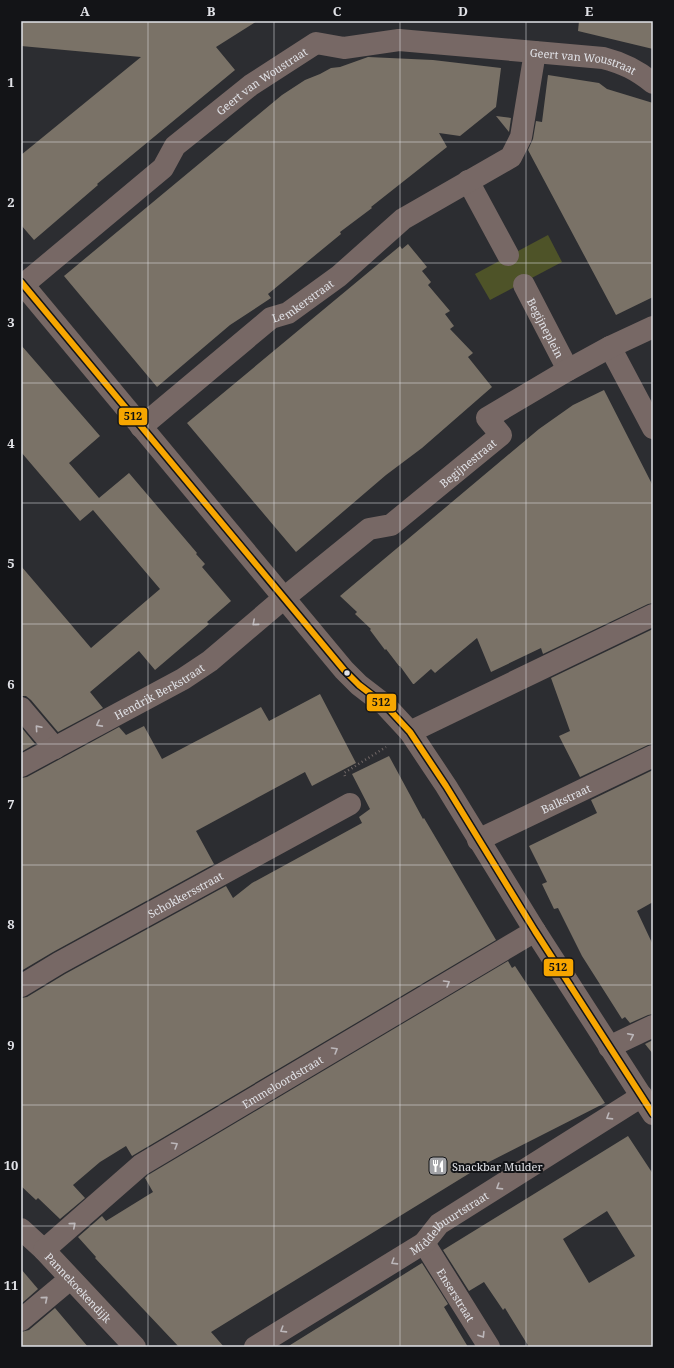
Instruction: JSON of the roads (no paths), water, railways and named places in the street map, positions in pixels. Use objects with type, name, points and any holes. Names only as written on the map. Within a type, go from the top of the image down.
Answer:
[{"type":"street","name":"Geert van Woustraat","points":[[22,283],[162,168],[175,146],[251,85],[316,43],[344,48],[399,40],[603,58],[622,63],[643,75],[653,83]]},
{"type":"street","name":"Lemkerstraat","points":[[141,427],[271,318],[288,313],[339,276],[403,219],[511,157],[521,137],[535,52]]},
{"type":"street","points":[[468,181],[508,255]]},
{"type":"street","points":[[22,283],[344,670],[359,685],[385,705],[410,732],[446,786],[535,931],[647,1105]]},
{"type":"street","name":"Begijneplein","points":[[524,285],[568,370]]},
{"type":"street","name":"Begijnestraat","points":[[284,598],[369,528],[391,525],[501,435],[487,418],[568,370],[610,347],[653,327]]},
{"type":"street","points":[[610,347],[653,428]]},
{"type":"street","name":"Hendrik Berkstraat","points":[[21,766],[183,679],[210,661],[284,598]]},
{"type":"street","points":[[410,732],[653,615]]},
{"type":"street","points":[[21,708],[55,748]]},
{"type":"street","name":"Balkstraat","points":[[478,840],[653,756]]},
{"type":"street","name":"Schokkersstraat","points":[[21,986],[59,963],[350,804]]},
{"type":"street","name":"Emmeloordstraat","points":[[44,1250],[141,1165],[535,931]]},
{"type":"street","points":[[610,1047],[653,1026]]},
{"type":"street","name":"Middelbuurtstraat","points":[[255,1347],[424,1243],[439,1224],[647,1105]]},
{"type":"street","name":"Pannekoekendijk","points":[[21,1229],[44,1250],[134,1347]]},
{"type":"street","name":"Enserstraat","points":[[424,1243],[489,1347]]},
{"type":"street","points":[[21,1320],[70,1279]]},
{"type":"place","name":"Snackbar Mulder","points":[[438,1166]]}]
